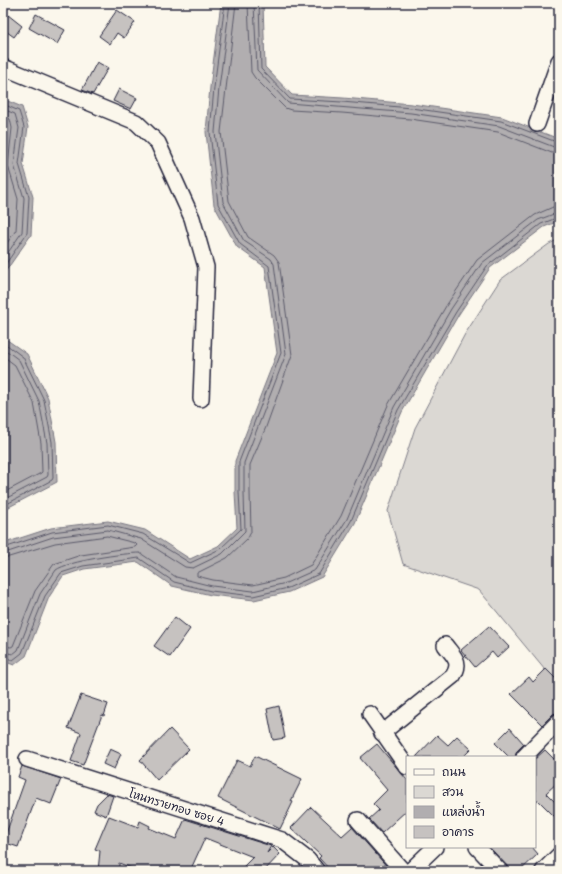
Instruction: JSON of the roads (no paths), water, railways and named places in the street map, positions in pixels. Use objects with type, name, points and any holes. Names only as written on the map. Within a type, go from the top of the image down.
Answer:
[{"type":"street","points":[[537,124],[559,61]]},
{"type":"street","points":[[3,67],[136,122],[158,143],[192,218],[206,267],[201,399]]},
{"type":"street","points":[[382,732],[453,676],[458,667],[458,661],[445,645]]},
{"type":"street","points":[[370,714],[406,766]]},
{"type":"street","points":[[525,756],[559,721]]},
{"type":"street","name":"โหนทรายทอง ซอย 4","points":[[27,759],[282,840],[308,860],[317,871]]},
{"type":"street","points":[[358,820],[404,871]]},
{"type":"street","points":[[410,871],[434,848]]},
{"type":"street","points":[[478,848],[491,868]]},
{"type":"street","points":[[543,871],[559,855]]},
{"type":"water","points":[[221,3],[263,3],[265,67],[292,95],[412,104],[502,117],[559,139],[559,221],[544,227],[490,268],[459,314],[402,412],[355,523],[322,577],[289,592],[254,600],[211,595],[172,586],[138,562],[84,569],[63,576],[49,597],[26,656],[14,665],[3,661],[3,541],[5,543],[51,528],[108,521],[145,530],[190,559],[218,546],[237,528],[235,461],[277,353],[265,267],[237,247],[214,205],[206,132],[210,87]]},
{"type":"water","points":[[3,99],[22,107],[28,127],[23,164],[33,197],[31,235],[3,275]]},
{"type":"water","points":[[3,337],[27,354],[48,398],[56,442],[57,482],[7,508],[3,512]]}]
